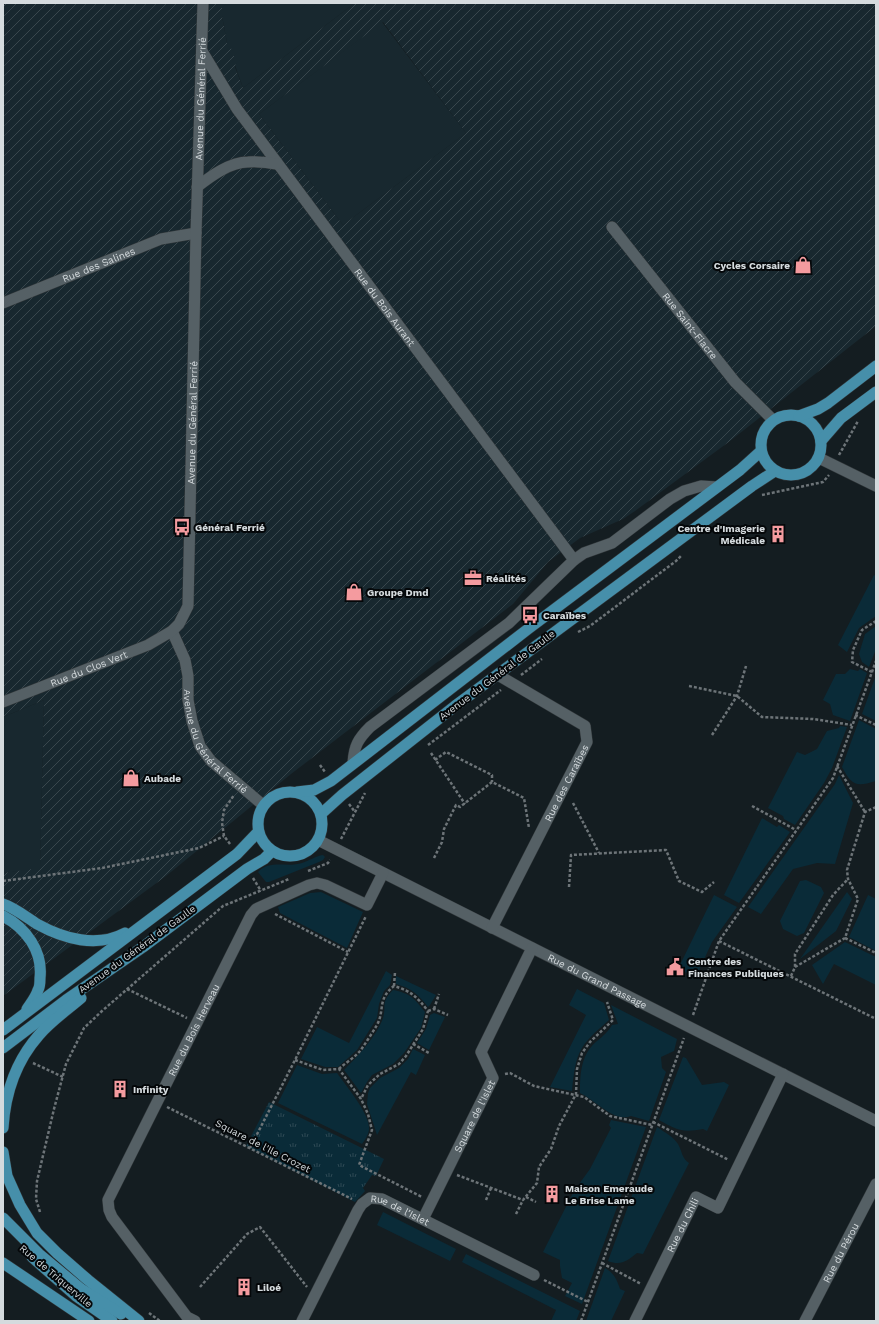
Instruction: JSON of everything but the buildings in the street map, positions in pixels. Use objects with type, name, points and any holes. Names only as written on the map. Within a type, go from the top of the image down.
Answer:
[{"type":"main road","points":[[799,416],[818,409],[828,403],[876,366]]},
{"type":"main road","points":[[821,441],[841,418],[876,392]]},
{"type":"main road","points":[[786,415],[799,416],[807,419],[814,425],[819,433],[821,450],[819,458],[808,471],[791,476],[775,471],[768,466],[761,451],[762,437],[768,425],[773,420],[786,415]]},
{"type":"main road","name":"Avenue du Général de Gaulle","points":[[297,792],[314,790],[331,781],[528,629],[717,487],[761,451]]},
{"type":"main road","name":"Avenue du Général de Gaulle","points":[[321,814],[342,795],[498,675],[752,486],[775,471]]},
{"type":"main road","points":[[287,792],[297,792],[316,804],[321,814],[322,832],[312,848],[303,854],[282,856],[272,851],[263,843],[258,832],[257,822],[259,813],[263,805],[270,798],[287,792]]},
{"type":"main road","name":"Avenue du Général de Gaulle","points":[[3,1030],[237,854],[258,832]]},
{"type":"main road","name":"Avenue du Général de Gaulle","points":[[3,1048],[66,1000],[143,947],[247,869],[264,859],[272,851]]},
{"type":"main road","points":[[3,904],[39,925],[66,937],[89,941],[104,940],[120,935],[147,921]]},
{"type":"main road","points":[[3,916],[12,921],[26,933],[36,949],[41,971],[39,990],[24,1014]]},
{"type":"main road","points":[[3,1128],[9,1089],[22,1058],[38,1035],[48,1025],[143,947]]},
{"type":"main road","points":[[3,1152],[7,1176],[20,1205],[38,1233],[57,1253],[139,1321]]},
{"type":"main road","name":"Rue de Triquerville","points":[[3,1218],[39,1254],[81,1289],[131,1321]]},
{"type":"main road","name":"Rue de Triquerville","points":[[3,1228],[33,1259],[76,1296],[112,1321]]},
{"type":"main road","points":[[3,1263],[89,1321]]},
{"type":"street","name":"Avenue du Général Ferrié","points":[[203,3],[196,233],[189,594],[188,606],[184,616],[172,631],[185,660],[188,676],[189,707],[200,746],[211,761],[263,805]]},
{"type":"street","name":"Rue du Bois Aurant","points":[[202,51],[237,109],[277,164],[574,560]]},
{"type":"street","points":[[198,187],[208,179],[231,166],[248,162],[277,164]]},
{"type":"street","name":"Rue Saint-Fiacre","points":[[612,227],[734,382],[773,420]]},
{"type":"street","name":"Rue des Salines","points":[[3,303],[161,239],[196,233]]},
{"type":"street","points":[[819,458],[876,486]]},
{"type":"street","points":[[353,763],[354,753],[359,738],[370,728],[509,623],[574,560],[584,553],[612,543],[670,498],[684,491],[701,486],[717,487]]},
{"type":"street","name":"Rue du Clos Vert","points":[[3,702],[148,645],[172,631]]},
{"type":"street","name":"Rue des Caraïbes","points":[[492,928],[587,742],[585,726],[498,675]]},
{"type":"street","name":"Rue du Grand Passage","points":[[318,840],[876,1121]]},
{"type":"street","name":"Rue du Bois Herveau","points":[[194,1321],[187,1317],[112,1217],[108,1200],[251,914],[256,909],[302,888],[317,883],[325,885],[367,905],[383,873]]},
{"type":"street","name":"Square de l'Islet","points":[[423,1219],[493,1078],[481,1052],[532,948]]},
{"type":"street","name":"Rue du Chili","points":[[635,1321],[696,1197],[718,1208],[783,1074]]},
{"type":"street","name":"Rue du Pérou","points":[[804,1321],[876,1184]]},
{"type":"street","name":"Rue de l’Islet","points":[[302,1321],[362,1204],[370,1198],[382,1199],[534,1275]]},
{"type":"path","points":[[757,496],[823,482],[828,477],[858,420]]},
{"type":"path","points":[[577,632],[590,626],[676,561],[685,551]]},
{"type":"path","points":[[872,672],[852,662],[853,650],[862,630],[876,621]]},
{"type":"path","points":[[423,749],[547,655]]},
{"type":"path","points":[[581,1321],[719,941],[833,778],[836,766],[876,661]]},
{"type":"path","points":[[712,735],[737,696],[746,666]]},
{"type":"path","points":[[689,686],[737,696],[762,717],[813,719],[852,724]]},
{"type":"path","points":[[856,715],[876,725]]},
{"type":"path","points":[[435,760],[446,752],[492,775],[492,782]]},
{"type":"path","points":[[431,753],[465,804]]},
{"type":"path","points":[[836,766],[865,812]]},
{"type":"path","points":[[434,858],[442,842],[444,829],[456,805],[460,807],[465,804],[492,782]]},
{"type":"path","points":[[492,782],[524,798],[530,832]]},
{"type":"path","points":[[301,874],[328,863],[366,792]]},
{"type":"path","points":[[573,803],[599,853]]},
{"type":"path","points":[[752,806],[796,830]]},
{"type":"path","points":[[795,967],[845,938],[858,899],[848,879],[847,870],[865,812],[876,807]]},
{"type":"path","points":[[3,881],[102,868],[199,848],[224,836]]},
{"type":"path","points":[[570,887],[571,855],[666,850],[679,881],[702,892],[714,882]]},
{"type":"path","points":[[41,1213],[36,1199],[37,1180],[66,1064],[84,1028],[223,906],[294,877]]},
{"type":"path","points":[[791,976],[795,967],[795,954],[833,895],[848,879]]},
{"type":"path","points":[[274,913],[348,952]]},
{"type":"path","points":[[250,1148],[367,913]]},
{"type":"path","points":[[845,938],[876,953]]},
{"type":"path","points":[[719,941],[876,1019]]},
{"type":"path","points":[[394,986],[395,972]]},
{"type":"path","points":[[295,1060],[323,1070],[339,1069],[359,1052],[381,1017],[382,1004],[387,991],[394,986]]},
{"type":"path","points":[[394,986],[405,989],[417,997],[428,1011]]},
{"type":"path","points":[[127,989],[197,1023]]},
{"type":"path","points":[[434,1009],[439,994]]},
{"type":"path","points":[[516,1214],[523,1200],[537,1184],[539,1167],[551,1149],[559,1126],[576,1094],[577,1069],[582,1053],[590,1042],[613,1020],[607,1002]]},
{"type":"path","points":[[428,1011],[434,1009],[448,1015]]},
{"type":"path","points":[[361,1099],[368,1085],[380,1074],[399,1064],[406,1056],[423,1029],[428,1011]]},
{"type":"path","points":[[413,1044],[429,1053]]},
{"type":"path","points":[[339,1069],[361,1099],[368,1114],[372,1130],[359,1165],[432,1202]]},
{"type":"path","points":[[493,1078],[510,1073],[534,1086],[576,1094],[584,1097],[610,1116],[653,1124],[739,1165]]},
{"type":"path","name":"Square de l'Ile Crozet","points":[[157,1102],[362,1204]]},
{"type":"path","points":[[447,1171],[491,1188],[506,1192],[523,1200]]},
{"type":"path","points":[[486,1200],[491,1188]]},
{"type":"path","points":[[526,1197],[536,1202]]},
{"type":"path","points":[[200,1287],[247,1234],[260,1227],[306,1287],[317,1292]]},
{"type":"path","points":[[602,1263],[651,1289]]},
{"type":"path","points":[[534,1275],[588,1302]]},
{"type":"path","points":[[144,1309],[160,1321]]},
{"type":"shaded area","points":[[3,3],[222,3],[222,16],[227,43],[231,48],[236,61],[235,67],[243,88],[355,3],[876,3],[876,326],[730,441],[635,511],[623,519],[580,538],[548,562],[513,604],[291,774],[166,876],[3,996],[3,873],[40,868],[44,700],[3,717]],"holes":[[[383,22],[466,133],[343,225],[259,114]]]},
{"type":"shaded area","points":[[222,3],[355,3],[243,88],[227,43],[222,16]]},
{"type":"shaded area","points":[[382,22],[466,133],[343,225],[259,114]]},
{"type":"shaded area","points":[[44,700],[40,869],[3,873],[3,717]]},
{"type":"green space","points":[[874,575],[876,576],[876,616],[859,628],[847,652],[838,645]]},
{"type":"green space","points":[[876,626],[876,649],[869,667],[862,662],[859,654],[865,634]]},
{"type":"green space","points":[[850,669],[858,671],[860,669],[867,673],[850,721],[833,715],[830,704],[823,700],[836,674],[845,674]]},
{"type":"green space","points":[[876,675],[876,721],[862,714]]},
{"type":"green space","points":[[859,720],[876,729],[876,781],[864,784],[855,783],[852,781],[842,767]]},
{"type":"green space","points":[[840,726],[847,727],[832,768],[824,783],[795,825],[784,819],[783,816],[768,808],[797,752],[805,755],[817,749],[827,731],[839,728]]},
{"type":"green space","points":[[839,775],[853,803],[835,864],[817,863],[793,869],[761,914],[748,907],[835,784]]},
{"type":"green space","points":[[762,818],[777,827],[779,825],[790,832],[739,903],[724,895]]},
{"type":"green space","points":[[323,855],[325,857],[319,862],[269,882],[266,882],[258,872],[268,866],[296,864]]},
{"type":"green space","points":[[806,880],[821,887],[824,893],[804,933],[797,936],[783,929],[780,921],[800,881]]},
{"type":"green space","points":[[321,892],[363,912],[347,948],[280,913],[278,907],[310,893]]},
{"type":"green space","points":[[847,892],[852,899],[836,931],[800,959]]},
{"type":"green space","points":[[714,895],[737,907],[712,942],[696,977],[678,969]]},
{"type":"green space","points":[[868,895],[876,899],[876,951],[849,937]]},
{"type":"green space","points":[[845,942],[876,957],[876,985],[834,964],[823,984],[812,965]]},
{"type":"green space","points":[[386,971],[392,975],[390,985],[384,991],[379,1004],[377,1018],[357,1050],[338,1067],[325,1067],[301,1059],[317,1027],[349,1043]]},
{"type":"green space","points":[[396,976],[436,995],[430,1005],[428,1007],[414,992],[396,984]]},
{"type":"green space","points":[[577,989],[604,1003],[609,1020],[591,1036],[581,1050],[575,1067],[572,1091],[550,1087],[586,1015],[569,1005]]},
{"type":"green space","points":[[393,990],[412,997],[425,1012],[421,1028],[404,1053],[393,1064],[372,1075],[361,1093],[344,1070],[360,1053],[376,1032],[383,1018],[385,1001]]},
{"type":"green space","points":[[611,1005],[677,1039],[674,1051],[661,1057],[662,1068],[666,1072],[649,1121],[631,1116],[618,1116],[604,1109],[580,1093],[582,1064],[588,1052],[612,1025],[618,1024]]},
{"type":"green space","points":[[434,1013],[445,1017],[429,1050],[417,1043],[426,1029],[430,1015]]},
{"type":"green space","points":[[413,1049],[425,1055],[416,1075],[411,1072],[377,1135],[367,1104],[370,1088],[380,1078],[399,1068],[408,1059]]},
{"type":"green space","points":[[683,1057],[686,1058],[702,1085],[724,1082],[729,1085],[707,1131],[703,1129],[690,1131],[680,1130],[659,1120]]},
{"type":"green space","points":[[297,1065],[322,1074],[337,1073],[357,1101],[369,1124],[369,1130],[362,1144],[278,1103]]},
{"type":"green space","points":[[269,1102],[384,1159],[376,1176],[372,1175],[363,1188],[365,1191],[355,1202],[246,1146]]},
{"type":"green space","points":[[611,1120],[646,1127],[582,1304],[565,1296],[572,1283],[562,1278],[560,1260],[543,1252],[574,1191],[590,1169],[611,1128],[609,1125]]},
{"type":"green space","points":[[657,1127],[676,1141],[683,1157],[689,1163],[643,1254],[637,1253],[620,1263],[608,1261]]},
{"type":"green space","points":[[383,1212],[456,1249],[450,1261],[377,1225]]},
{"type":"green space","points":[[466,1254],[580,1311],[576,1321],[551,1321],[556,1310],[462,1262]]},
{"type":"green space","points":[[605,1268],[615,1277],[620,1289],[625,1291],[611,1321],[586,1321]]},
{"type":"place","name":"Cycles Corsaire","points":[[803,265]]},
{"type":"place","name":"Général Ferrié","points":[[182,527]]},
{"type":"place","name":"Centre d'Imagerie Médicale","points":[[778,534]]},
{"type":"place","name":"Réalités","points":[[473,578]]},
{"type":"place","name":"Groupe Dmd","points":[[354,592]]},
{"type":"place","name":"Caraïbes","points":[[530,615]]},
{"type":"place","name":"Aubade","points":[[131,778]]},
{"type":"place","name":"Centre des Finances Publiques","points":[[675,967]]},
{"type":"place","name":"Infinity","points":[[120,1089]]},
{"type":"place","name":"Maison Emeraude Le Brise Lame","points":[[552,1194]]},
{"type":"place","name":"Liloé","points":[[244,1287]]}]
